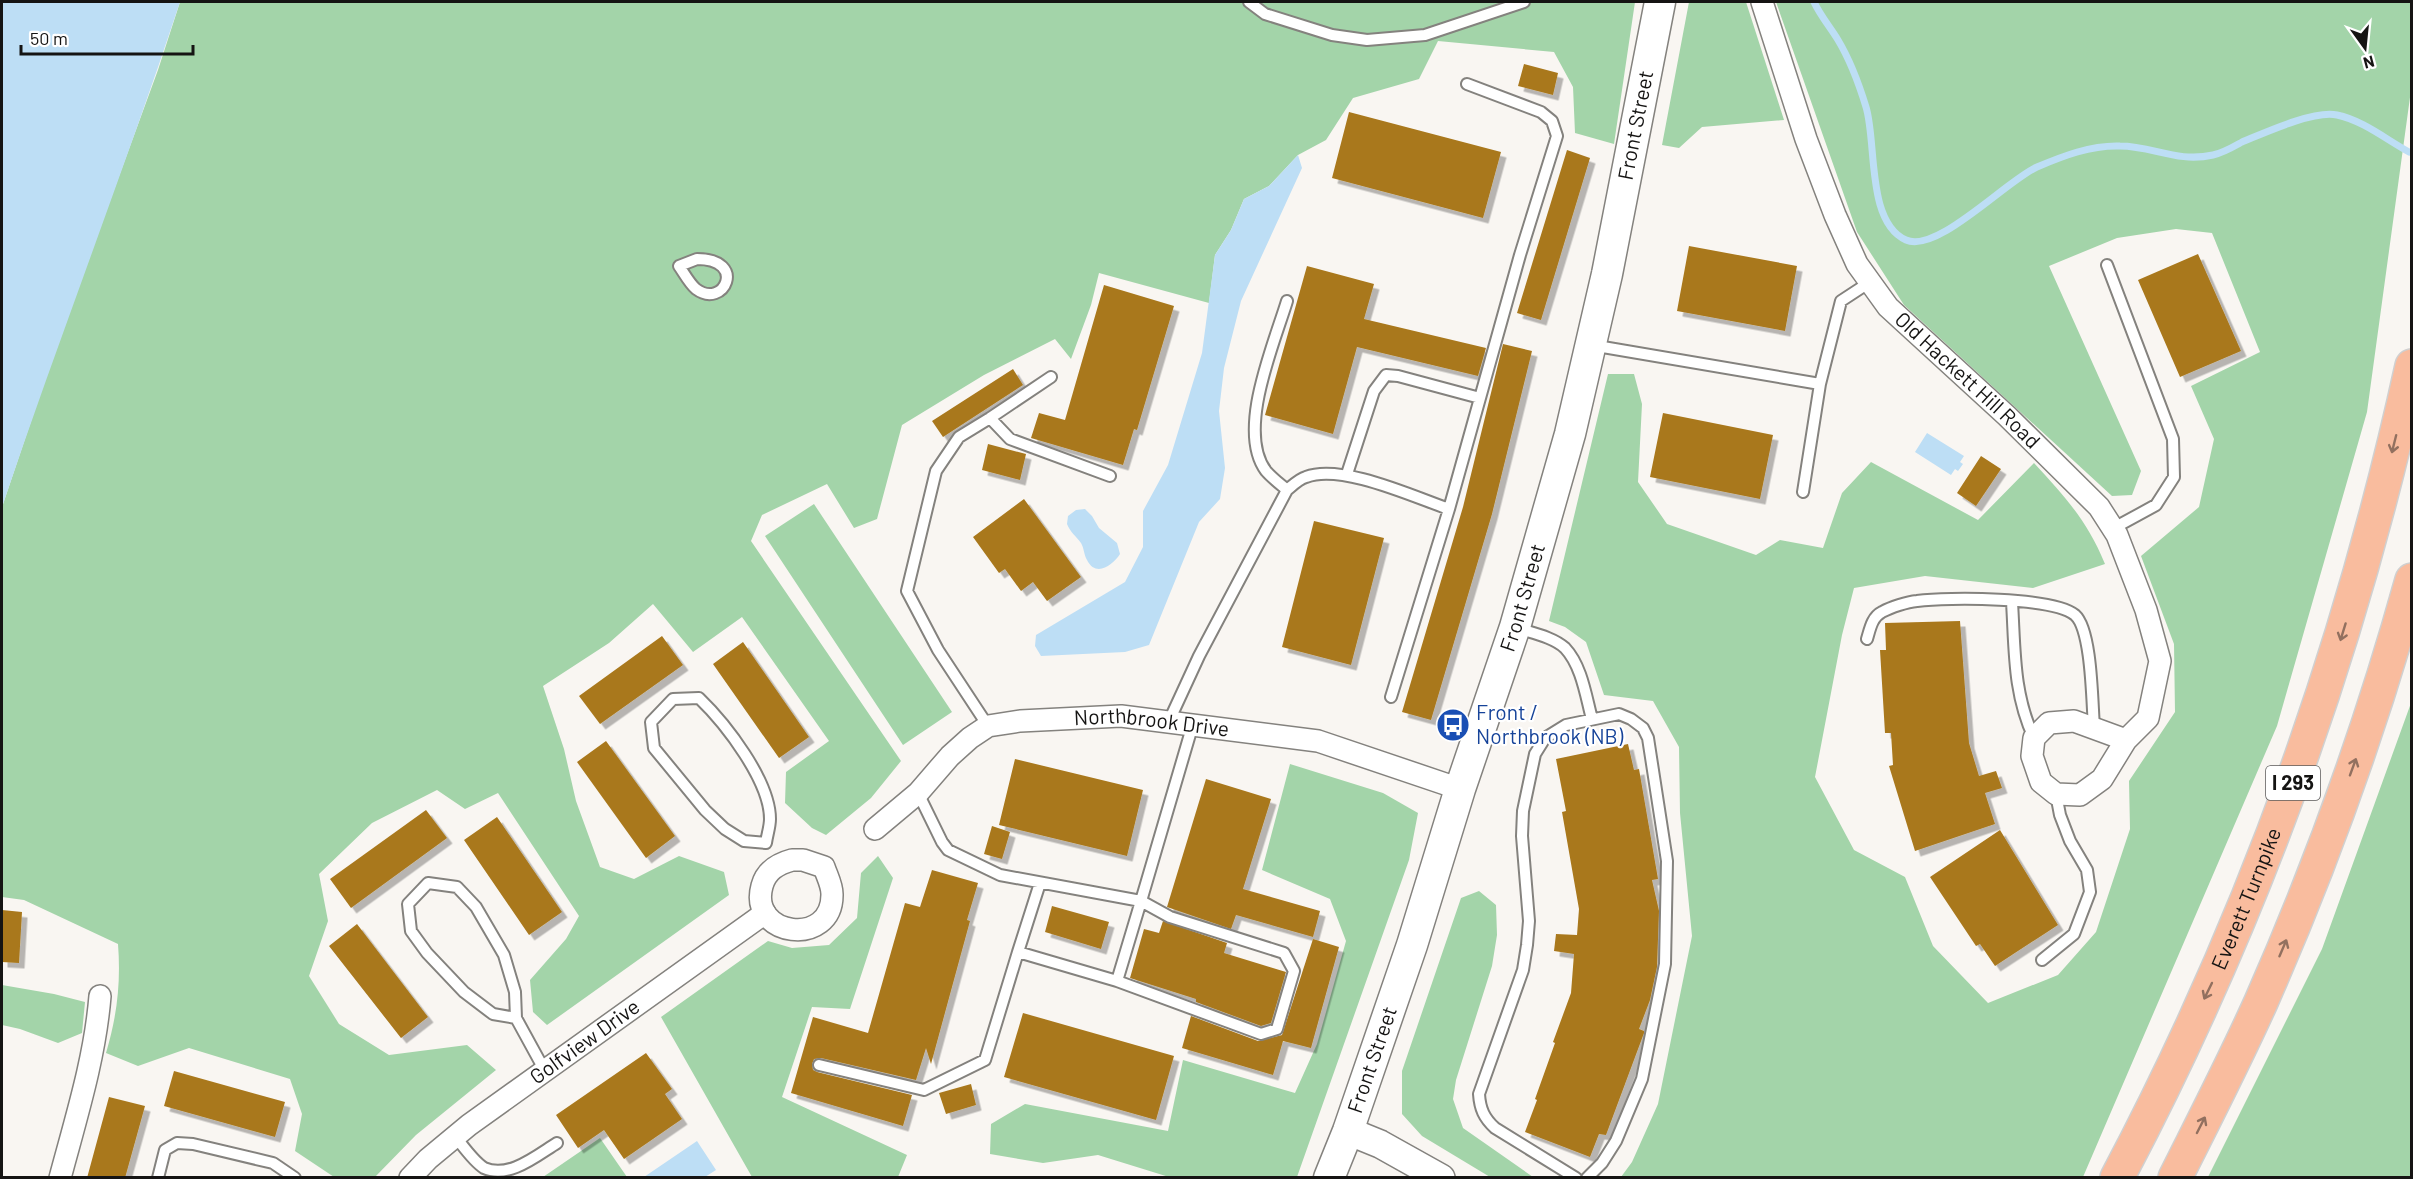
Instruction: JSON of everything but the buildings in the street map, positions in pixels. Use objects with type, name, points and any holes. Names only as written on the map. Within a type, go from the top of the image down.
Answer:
[{"type":"highway","name":"Everett Turnpike","points":[[2117,1178],[2144,1127],[2214,980],[2257,880],[2295,777],[2361,570],[2412,366]]},
{"type":"highway","name":"I 293","points":[[2175,1178],[2260,1003],[2303,902],[2360,749],[2394,645],[2412,580]]},
{"type":"main road","name":"Front Street","points":[[1329,1178],[1348,1131],[1412,945],[1460,789],[1515,627],[1570,434],[1634,141],[1660,2]]},
{"type":"street","name":"Old Hackett Hill Road","points":[[1762,2],[1806,139],[1835,215],[1857,264],[1888,307],[2007,416],[2099,507],[2112,529],[2146,610],[2160,661],[2148,718],[2126,740],[2102,779],[2080,795],[2056,794]]},
{"type":"street","name":"Northbrook Drive","points":[[876,829],[918,793],[950,756],[970,738],[988,726],[1020,721],[1121,716],[1318,741],[1460,789]]},
{"type":"street","points":[[2056,794],[2042,782],[2032,756],[2034,738],[2049,723],[2074,721],[2126,740]]},
{"type":"street","points":[[773,853],[824,867],[832,894],[831,905],[826,916],[817,924],[806,930],[795,931],[783,928],[765,913],[761,902],[761,891],[764,880],[771,870],[773,853]]},
{"type":"street","name":"Golfview Drive","points":[[410,1178],[455,1136],[765,913]]},
{"type":"street","points":[[60,1178],[91,1057],[98,1024],[100,996]]},
{"type":"street","points":[[1348,1131],[1380,1144],[1441,1178]]},
{"type":"lane","points":[[1249,2],[1265,14],[1332,35],[1367,40],[1425,35],[1524,2]]},
{"type":"lane","points":[[1392,697],[1557,136],[1552,121],[1541,112],[1467,84]]},
{"type":"lane","points":[[2107,265],[2173,439],[2174,477],[2156,505],[2112,529]]},
{"type":"lane","points":[[1803,492],[1820,384],[1841,301],[1870,282]]},
{"type":"lane","points":[[1287,301],[1257,401],[1253,426],[1257,450],[1266,470],[1287,490]]},
{"type":"lane","points":[[1591,345],[1820,384]]},
{"type":"lane","points":[[1347,474],[1374,391],[1386,375],[1398,376],[1480,398]]},
{"type":"lane","points":[[988,726],[938,650],[907,591],[936,471],[959,437],[1051,377]]},
{"type":"lane","points":[[990,418],[1010,439],[1110,476]]},
{"type":"lane","points":[[1169,721],[1199,656],[1287,490],[1305,477],[1326,473],[1347,474],[1449,509]]},
{"type":"lane","points":[[1868,639],[1870,626],[1881,612],[1915,601],[1993,600],[2061,607],[2077,616],[2087,639],[2094,727]]},
{"type":"lane","points":[[2012,602],[2016,685],[2023,715],[2034,738]]},
{"type":"lane","points":[[1515,627],[1544,636],[1564,648],[1575,663],[1592,719]]},
{"type":"lane","points":[[699,698],[720,718],[749,762],[761,786],[770,818],[773,853],[744,841],[725,829],[705,810],[654,748],[651,722],[673,699],[699,698]]},
{"type":"lane","points":[[1576,1178],[1495,1128],[1486,1120],[1480,1109],[1479,1094],[1523,970],[1529,921],[1522,836],[1523,811],[1535,754],[1545,738],[1555,730],[1619,714],[1643,728],[1648,738],[1667,861],[1665,964],[1642,1079],[1616,1142],[1602,1163],[1587,1178]]},
{"type":"lane","points":[[1117,981],[1193,724]]},
{"type":"lane","points":[[918,793],[948,850],[1000,875],[1141,901],[1170,917],[1284,953],[1293,971],[1277,1029],[1261,1034],[1117,981],[1017,952]]},
{"type":"lane","points":[[2042,960],[2074,934],[2090,892],[2087,870],[2070,841],[2060,814],[2056,794]]},
{"type":"lane","points":[[516,1018],[493,1014],[464,992],[427,953],[411,931],[408,904],[428,883],[457,887],[482,915],[504,955],[515,992],[516,1018],[544,1071]]},
{"type":"lane","points":[[819,1065],[924,1090],[986,1060],[1017,952],[1040,883]]},
{"type":"lane","points":[[455,1136],[483,1167],[504,1173],[513,1171],[556,1143]]},
{"type":"lane","points":[[158,1178],[165,1150],[177,1143],[193,1144],[273,1163],[295,1178]]},
{"type":"green space","points":[[180,2],[1635,2],[1614,144],[1575,133],[1573,87],[1554,52],[1438,41],[1419,79],[1353,98],[1326,140],[1298,155],[1269,186],[1244,199],[1231,230],[1215,255],[1209,303],[1099,273],[1091,305],[1071,359],[1055,339],[984,375],[902,425],[877,519],[854,528],[827,484],[762,515],[751,541],[901,761],[871,798],[826,835],[812,828],[785,803],[786,772],[829,741],[742,617],[693,652],[653,604],[609,643],[543,686],[564,749],[576,801],[600,867],[634,879],[679,856],[724,872],[729,895],[547,1025],[533,1012],[530,980],[566,939],[579,916],[498,793],[465,809],[437,790],[372,823],[319,874],[328,921],[309,976],[339,1024],[389,1055],[467,1045],[496,1070],[416,1135],[375,1177],[334,1177],[295,1151],[302,1114],[290,1079],[189,1048],[138,1066],[106,1053],[117,999],[118,944],[24,900],[2,897],[2,507],[54,353],[158,70]]},
{"type":"green space","points":[[1689,2],[1746,2],[1784,120],[1702,127],[1679,148],[1662,145]]},
{"type":"green space","points":[[1776,2],[2411,2],[2411,90],[2367,412],[2277,726],[2083,1177],[1621,1177],[1632,1162],[1658,1104],[1692,936],[1680,813],[1679,747],[1653,701],[1604,695],[1586,642],[1565,627],[1549,621],[1608,374],[1634,374],[1642,404],[1638,482],[1667,524],[1756,555],[1780,540],[1823,548],[1842,493],[1871,462],[1978,520],[2034,463],[2065,498],[2091,534],[2105,564],[2033,588],[1925,576],[1854,588],[1842,635],[1815,777],[1854,850],[1905,877],[1933,946],[1988,1003],[2058,975],[2096,932],[2130,829],[2129,781],[2175,712],[2174,644],[2141,556],[2199,507],[2214,439],[2191,386],[2260,352],[2212,233],[2176,229],[2117,238],[2049,266],[2141,471],[2132,495],[2112,496],[1904,305],[1857,232]]},
{"type":"green space","points":[[814,504],[952,712],[903,745],[765,536]]},
{"type":"green space","points":[[2411,703],[2411,1177],[2208,1177],[2322,949]]},
{"type":"green space","points":[[1290,764],[1383,793],[1418,813],[1409,860],[1297,1177],[1169,1177],[1098,1155],[1043,1163],[990,1154],[991,1124],[1025,1104],[1168,1131],[1183,1060],[1295,1093],[1317,1044],[1346,941],[1330,899],[1262,870]]},
{"type":"green space","points":[[878,856],[893,878],[850,1009],[812,1007],[782,1097],[907,1155],[898,1177],[752,1177],[661,1017],[768,941],[792,948],[829,945],[857,918],[861,873]]},
{"type":"green space","points":[[1479,891],[1496,905],[1497,935],[1492,966],[1456,1080],[1453,1099],[1463,1128],[1533,1177],[1490,1177],[1422,1136],[1402,1114],[1402,1071],[1461,898]]},
{"type":"green space","points":[[2,985],[85,1002],[82,1033],[58,1043],[2,1025]]},
{"type":"green space","points":[[600,1138],[627,1177],[543,1177]]},
{"type":"water","points":[[2,2],[180,2],[2,507]]},
{"type":"water","points":[[1298,155],[1302,168],[1241,301],[1224,368],[1219,411],[1225,468],[1220,499],[1199,522],[1149,645],[1125,652],[1041,656],[1035,646],[1036,635],[1125,582],[1143,547],[1143,511],[1168,465],[1202,353],[1215,255],[1231,230],[1244,199],[1269,186]]},
{"type":"water","points":[[1927,433],[1964,456],[1960,462],[1963,464],[1958,471],[1955,469],[1951,475],[1915,452]]},
{"type":"water","points":[[1085,509],[1099,528],[1117,543],[1120,554],[1104,568],[1095,568],[1091,565],[1081,543],[1067,524],[1068,516],[1076,510]]},
{"type":"water","points":[[697,1141],[716,1170],[705,1177],[644,1177]]},
{"type":"waterway","points":[[1814,2],[1850,64],[1866,107],[1875,180],[1884,217],[1893,231],[1906,240],[1919,241],[1935,236],[1972,214],[2024,174],[2067,155],[2098,147],[2132,147],[2176,156],[2200,157],[2228,150],[2289,123],[2327,114],[2356,121],[2409,152]]},
{"type":"place","name":"Front / Northbrook (NB)","points":[[1453,725]]}]
